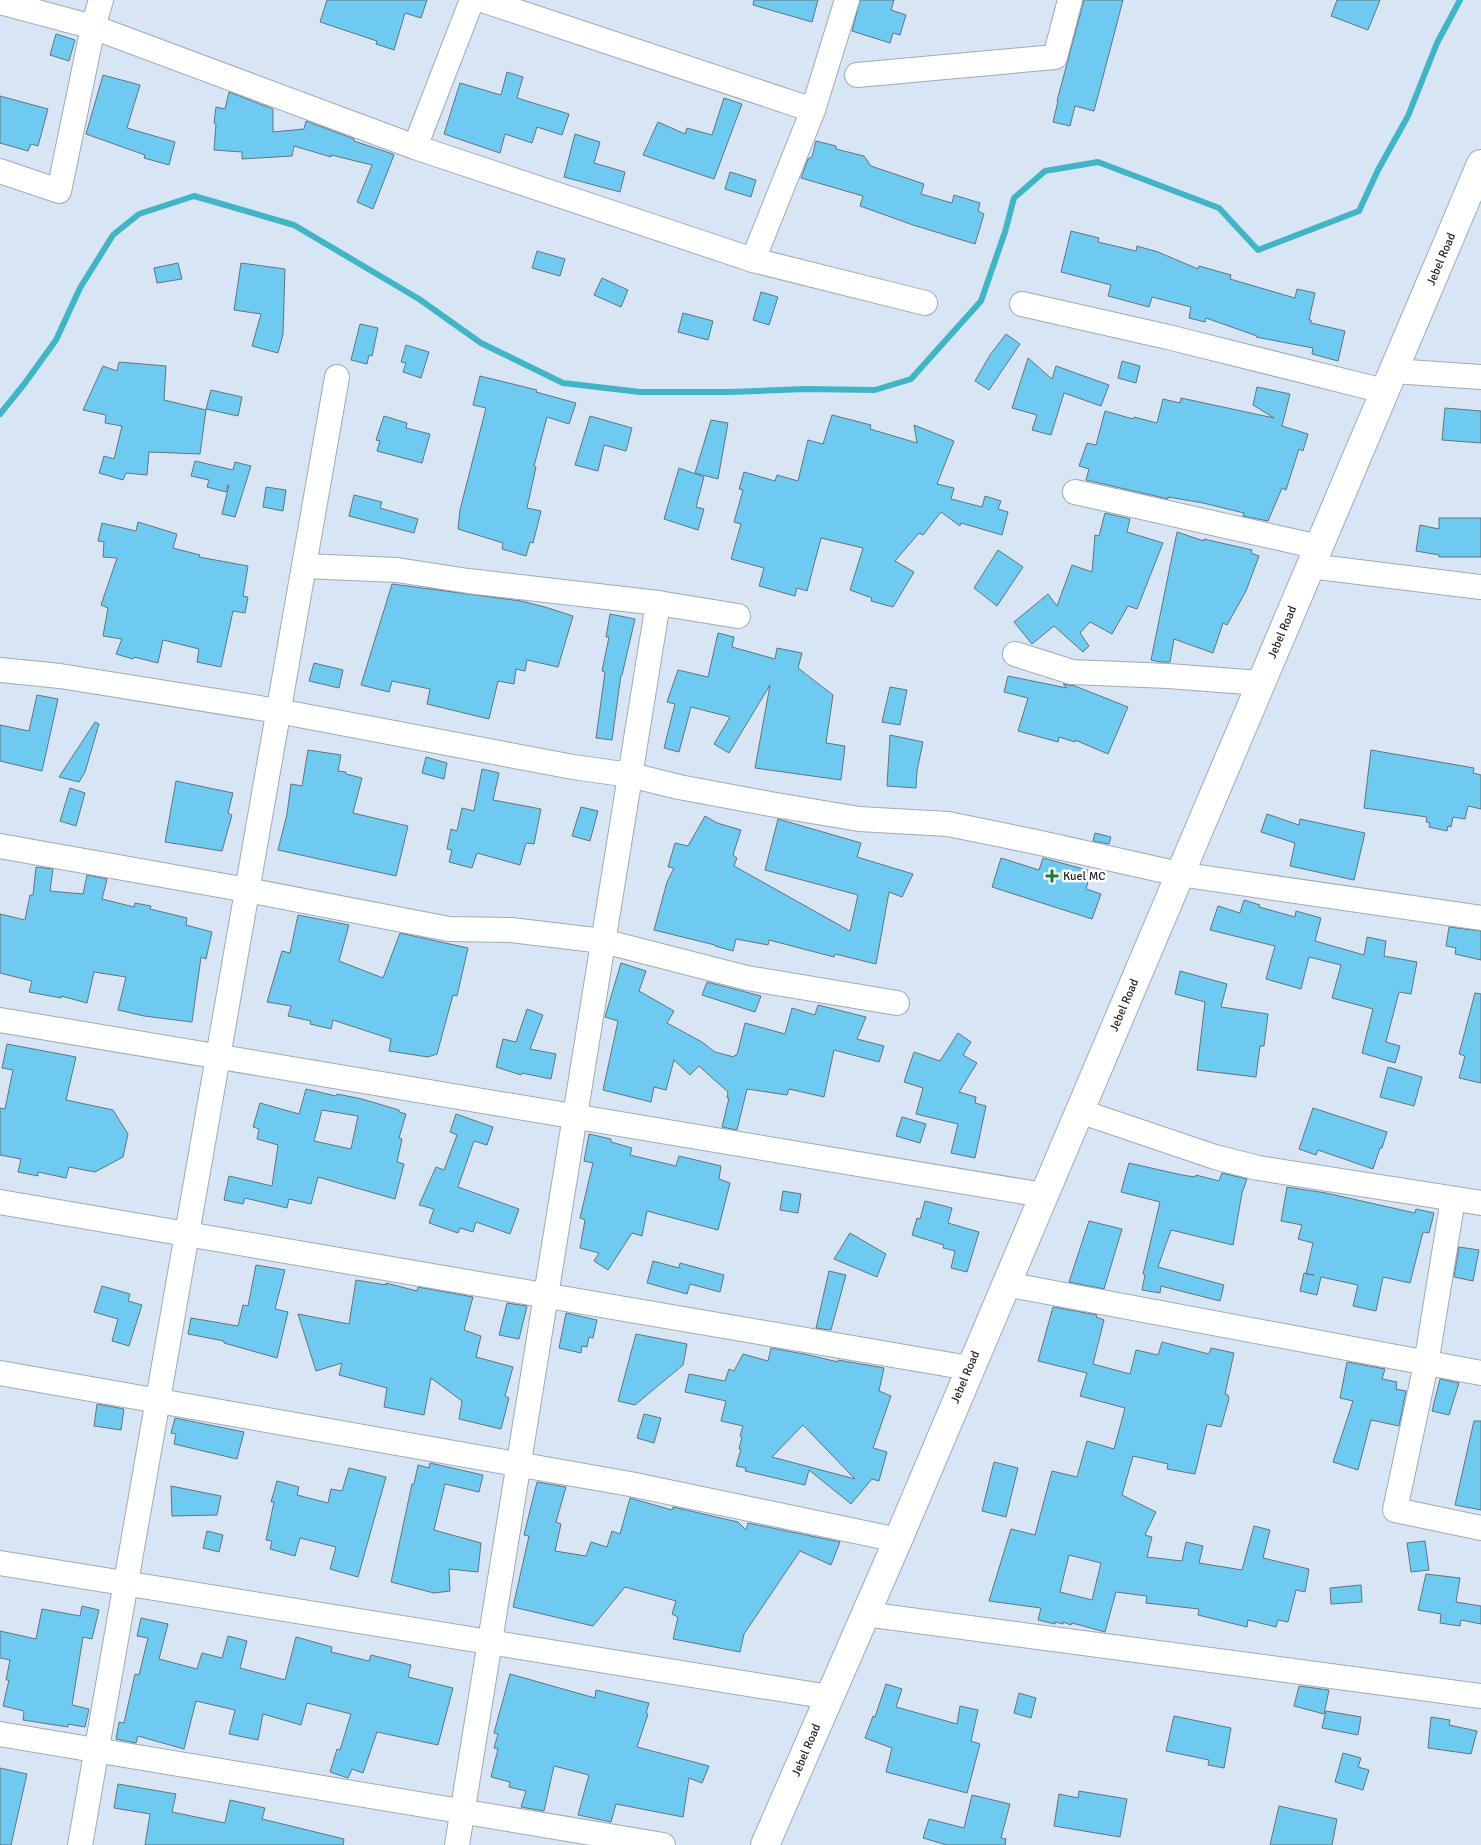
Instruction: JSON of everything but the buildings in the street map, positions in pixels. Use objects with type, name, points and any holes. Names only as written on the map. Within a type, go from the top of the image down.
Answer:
[{"type":"main road","name":"Jebel Road","points":[[766,1845],[898,1540],[969,1368],[1481,164]]},
{"type":"street","points":[[0,171],[59,191],[92,27],[101,0]]},
{"type":"street","points":[[415,147],[472,0]]},
{"type":"street","points":[[482,0],[813,110]]},
{"type":"street","points":[[754,260],[813,110],[847,0]]},
{"type":"street","points":[[857,75],[1055,57],[1070,0]]},
{"type":"street","points":[[0,2],[92,27],[415,147],[754,260],[925,303]]},
{"type":"street","points":[[1022,304],[1195,344],[1389,381],[1481,377]]},
{"type":"street","points":[[80,1845],[337,377]]},
{"type":"street","points":[[1075,492],[1314,556],[1481,587]]},
{"type":"street","points":[[304,566],[397,570],[468,581],[658,603],[738,616]]},
{"type":"street","points":[[457,1845],[658,603]]},
{"type":"street","points":[[1015,654],[1072,672],[1168,676],[1260,683]]},
{"type":"street","points":[[0,670],[60,676],[278,711],[574,767],[630,775],[679,787],[770,804],[850,817],[948,824],[1179,874],[1481,918]]},
{"type":"street","points":[[0,846],[247,890],[449,929],[511,930],[603,941],[747,978],[897,1003]]},
{"type":"street","points":[[0,1020],[1043,1195]]},
{"type":"street","points":[[1079,1111],[1215,1157],[1258,1168],[1481,1203]]},
{"type":"street","points":[[1453,1199],[1426,1364],[1395,1510],[1481,1528]]},
{"type":"street","points":[[0,1202],[969,1368]]},
{"type":"street","points":[[1005,1284],[1481,1373]]},
{"type":"street","points":[[0,1372],[630,1484],[898,1540]]},
{"type":"street","points":[[0,1563],[829,1698]]},
{"type":"street","points":[[865,1614],[1481,1696]]},
{"type":"street","points":[[0,1734],[663,1845]]},
{"type":"waterway","points":[[0,414],[56,340],[80,288],[113,235],[139,214],[194,196],[294,225],[419,299],[481,343],[563,383],[640,392],[730,392],[805,389],[875,390],[911,379],[981,301],[1005,232],[1014,198],[1045,171],[1098,162],[1219,208],[1258,250],[1359,211],[1378,170],[1408,116],[1437,43],[1460,0]]},
{"type":"place","name":"Kuel MC","points":[[1052,876]]}]
